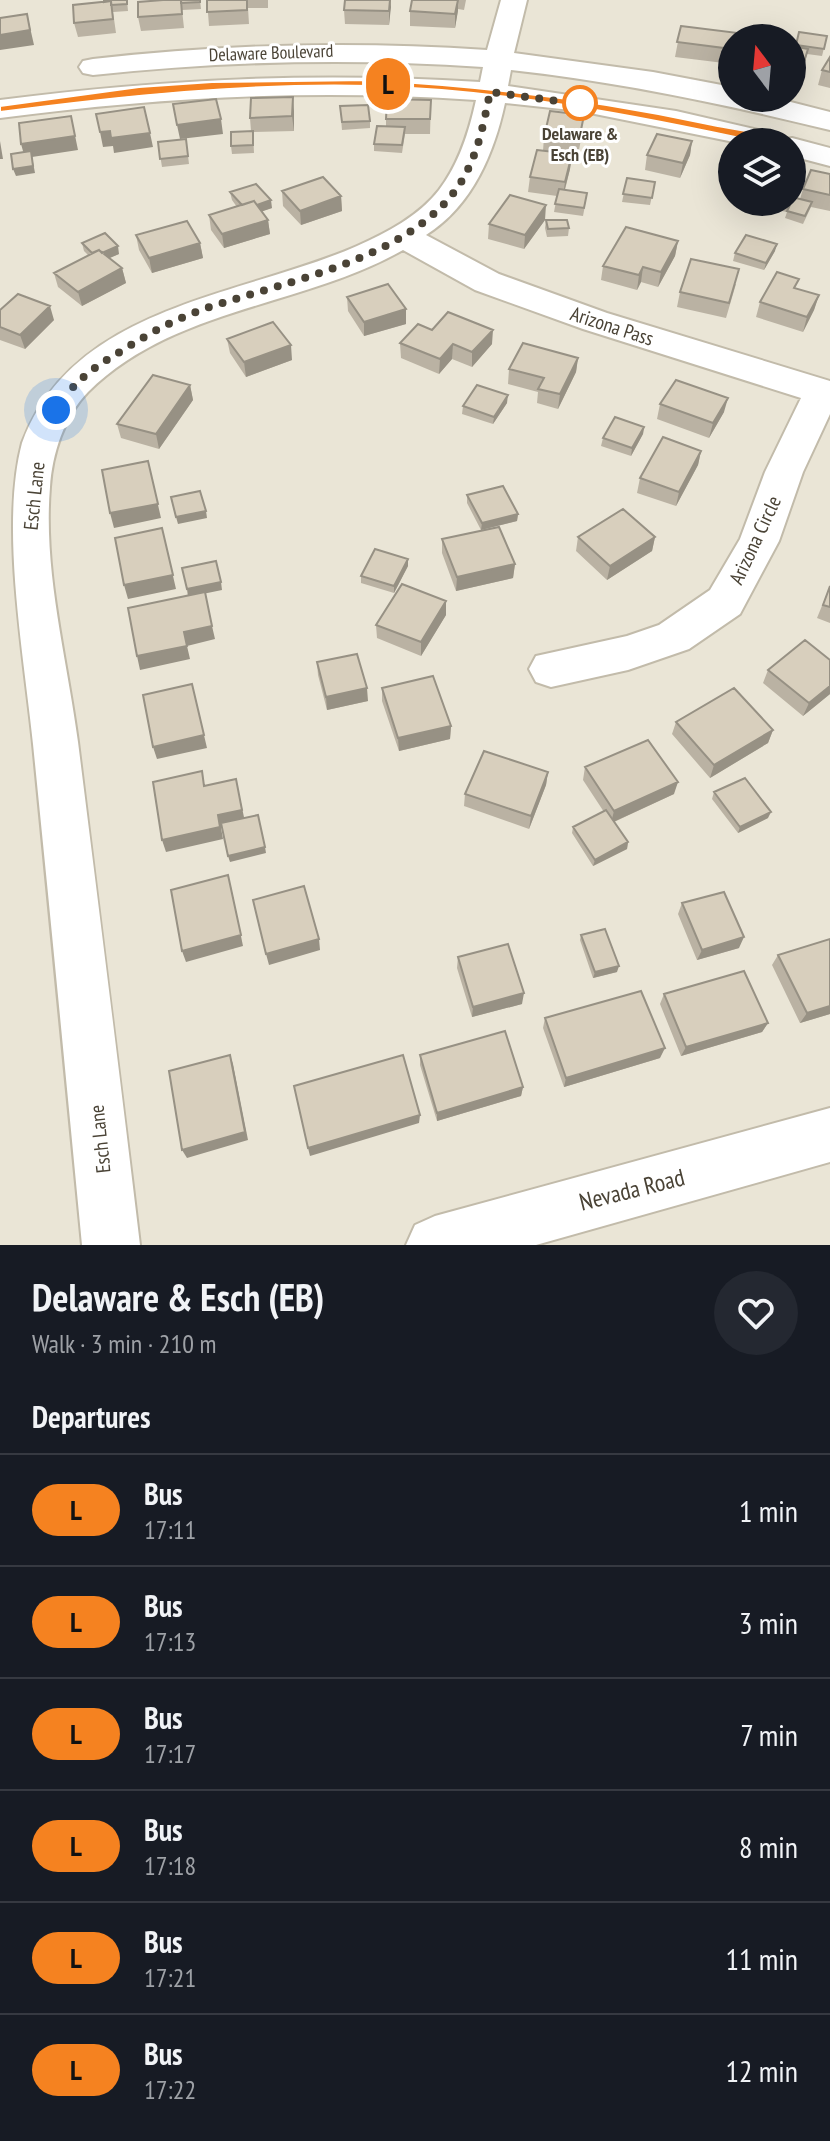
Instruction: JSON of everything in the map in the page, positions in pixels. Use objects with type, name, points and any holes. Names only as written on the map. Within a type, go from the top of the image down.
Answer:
[{"type":"street","name":"Esch Lane","points":[[111,1245],[46,658],[29,545],[33,466],[48,425],[64,395],[96,367],[153,331],[200,311],[331,269],[402,236],[443,206],[469,169],[514,0]]},
{"type":"street","name":"Delaware Boulevard","points":[[69,70],[160,59],[298,52],[401,51],[718,130]]},
{"type":"street","name":"Delaware Boulevard","points":[[0,109],[139,90],[226,84],[368,83],[494,75],[675,84],[718,93]]},
{"type":"street","points":[[795,112],[830,121]]},
{"type":"street","points":[[806,151],[830,157]]},
{"type":"street","name":"Arizona Pass","points":[[402,236],[487,282],[595,321],[826,393]]},
{"type":"street","name":"Arizona Circle","points":[[551,669],[628,653],[674,637],[725,602],[759,541],[784,472],[826,393]]},
{"type":"street","name":"Nevada Road","points":[[435,1245],[830,1135]]},
{"type":"shaded area","points":[[0,0],[830,0],[830,1245],[0,1245]]},
{"type":"building","points":[[104,0],[127,0],[127,4],[111,5],[111,1]]},
{"type":"building","points":[[181,0],[182,14],[138,17],[138,2]]},
{"type":"building","points":[[181,0],[200,0],[200,2],[181,3]]},
{"type":"building","points":[[207,0],[247,0],[247,10],[207,12]]},
{"type":"building","points":[[345,0],[390,0],[389,11],[344,10]]},
{"type":"building","points":[[412,0],[458,0],[455,14],[410,11]]},
{"type":"building","points":[[111,1],[113,19],[74,23],[73,5]]},
{"type":"building","points":[[27,14],[30,30],[0,35],[0,18]]},
{"type":"building","points":[[681,26],[718,31],[718,47],[677,42]]},
{"type":"building","points":[[806,33],[827,36],[824,49],[806,46]]},
{"type":"building","points":[[830,57],[830,72],[822,70]]},
{"type":"building","points":[[293,97],[292,116],[250,118],[251,98]]},
{"type":"building","points":[[216,99],[221,119],[177,125],[173,104]]},
{"type":"building","points":[[387,99],[431,100],[430,119],[386,119]]},
{"type":"building","points":[[368,105],[370,121],[342,122],[340,106]]},
{"type":"building","points":[[144,107],[150,133],[111,138],[110,131],[100,132],[96,114]]},
{"type":"building","points":[[550,111],[584,115],[579,140],[544,137]]},
{"type":"building","points":[[71,116],[75,136],[21,144],[19,123]]},
{"type":"building","points":[[377,126],[405,127],[402,145],[374,144]]},
{"type":"building","points":[[253,131],[253,145],[231,146],[231,132]]},
{"type":"building","points":[[657,134],[692,141],[683,163],[647,155]]},
{"type":"building","points":[[186,139],[188,156],[160,159],[158,142]]},
{"type":"building","points":[[537,150],[572,154],[565,182],[530,177]]},
{"type":"building","points":[[31,151],[33,166],[13,169],[11,154]]},
{"type":"building","points":[[811,170],[830,174],[830,195],[806,190]]},
{"type":"building","points":[[323,177],[341,196],[300,211],[282,191]]},
{"type":"building","points":[[627,178],[655,182],[652,198],[623,194]]},
{"type":"building","points":[[256,184],[271,200],[257,205],[254,201],[242,205],[230,192]]},
{"type":"building","points":[[559,189],[587,193],[584,208],[555,204]]},
{"type":"building","points":[[510,195],[546,205],[525,235],[489,224]]},
{"type":"building","points":[[806,200],[812,202],[806,214]]},
{"type":"building","points":[[254,201],[268,220],[222,234],[209,215]]},
{"type":"building","points":[[546,220],[567,220],[569,228],[548,229]]},
{"type":"building","points":[[187,221],[200,243],[149,258],[136,235]]},
{"type":"building","points":[[626,227],[678,241],[661,272],[643,267],[639,275],[603,266]]},
{"type":"building","points":[[105,233],[118,246],[102,253],[99,250],[92,253],[82,243]]},
{"type":"building","points":[[746,235],[777,244],[766,263],[735,253]]},
{"type":"building","points":[[99,250],[122,268],[78,292],[54,273]]},
{"type":"building","points":[[691,259],[739,269],[729,303],[680,292]]},
{"type":"building","points":[[777,272],[799,279],[794,288],[819,295],[807,317],[760,302]]},
{"type":"building","points":[[388,284],[406,309],[364,322],[347,297]]},
{"type":"building","points":[[18,294],[50,306],[20,335],[0,327],[0,310]]},
{"type":"building","points":[[448,312],[493,330],[472,352],[453,344],[440,359],[400,343],[418,324],[432,330]]},
{"type":"building","points":[[273,322],[291,345],[244,362],[227,339]]},
{"type":"building","points":[[523,343],[578,358],[560,394],[538,389],[544,378],[509,369]]},
{"type":"building","points":[[153,375],[190,385],[156,434],[117,424]]},
{"type":"building","points":[[676,380],[728,398],[713,423],[660,404]]},
{"type":"building","points":[[477,385],[508,395],[494,417],[463,406]]},
{"type":"building","points":[[615,417],[644,427],[632,448],[603,438]]},
{"type":"building","points":[[663,437],[701,451],[679,492],[640,478]]},
{"type":"building","points":[[148,461],[158,504],[110,513],[102,470]]},
{"type":"building","points":[[503,486],[518,514],[482,523],[467,495]]},
{"type":"building","points":[[200,491],[206,511],[176,517],[171,497]]},
{"type":"building","points":[[623,509],[655,537],[610,566],[578,537]]},
{"type":"building","points":[[499,527],[515,564],[457,577],[442,539]]},
{"type":"building","points":[[162,528],[173,575],[124,585],[115,538]]},
{"type":"building","points":[[375,549],[408,559],[394,586],[361,576]]},
{"type":"building","points":[[216,561],[221,582],[187,589],[182,568]]},
{"type":"building","points":[[402,584],[446,601],[421,642],[376,625]]},
{"type":"building","points":[[830,586],[830,607],[823,605]]},
{"type":"building","points":[[205,592],[212,626],[184,632],[187,646],[137,656],[128,608]]},
{"type":"building","points":[[805,640],[830,660],[830,686],[809,703],[768,670]]},
{"type":"building","points":[[357,654],[367,688],[326,697],[317,662]]},
{"type":"building","points":[[433,676],[451,726],[398,738],[382,688]]},
{"type":"building","points":[[192,684],[204,735],[153,747],[143,695]]},
{"type":"building","points":[[734,688],[773,730],[714,765],[676,722]]},
{"type":"building","points":[[648,740],[678,782],[614,811],[585,767]]},
{"type":"building","points":[[484,751],[548,772],[531,816],[465,794]]},
{"type":"building","points":[[202,771],[204,786],[236,779],[242,810],[218,815],[220,827],[162,840],[153,782]]},
{"type":"building","points":[[745,778],[771,812],[740,827],[714,792]]},
{"type":"building","points":[[606,810],[628,842],[595,860],[573,827]]},
{"type":"building","points":[[258,815],[265,847],[228,856],[221,823]]},
{"type":"building","points":[[228,875],[241,935],[182,951],[171,890]]},
{"type":"building","points":[[304,886],[319,939],[266,954],[253,900]]},
{"type":"building","points":[[724,892],[744,937],[702,950],[682,903]]},
{"type":"building","points":[[605,929],[619,966],[595,972],[581,935]]},
{"type":"building","points":[[830,939],[830,1006],[807,1013],[778,955]]},
{"type":"building","points":[[508,944],[524,993],[473,1007],[458,957]]},
{"type":"building","points":[[744,971],[768,1023],[686,1047],[664,994]]},
{"type":"building","points":[[641,991],[665,1048],[566,1078],[545,1018]]},
{"type":"building","points":[[505,1031],[523,1087],[437,1113],[420,1055]]},
{"type":"building","points":[[230,1055],[245,1132],[182,1150],[169,1071]]},
{"type":"building","points":[[403,1055],[420,1115],[308,1148],[294,1086]]},
{"type":"bus line","name":"L","points":[[0,109],[139,90],[212,85],[368,83],[434,86],[561,100],[718,128]]},
{"type":"place","name":"Delaware & Esch (EB)","points":[[580,103]]},
{"type":"route","points":[[56,410],[64,395],[80,379],[153,331],[200,311],[356,259],[402,236],[434,214],[469,169],[490,92],[588,105],[580,103]]}]
